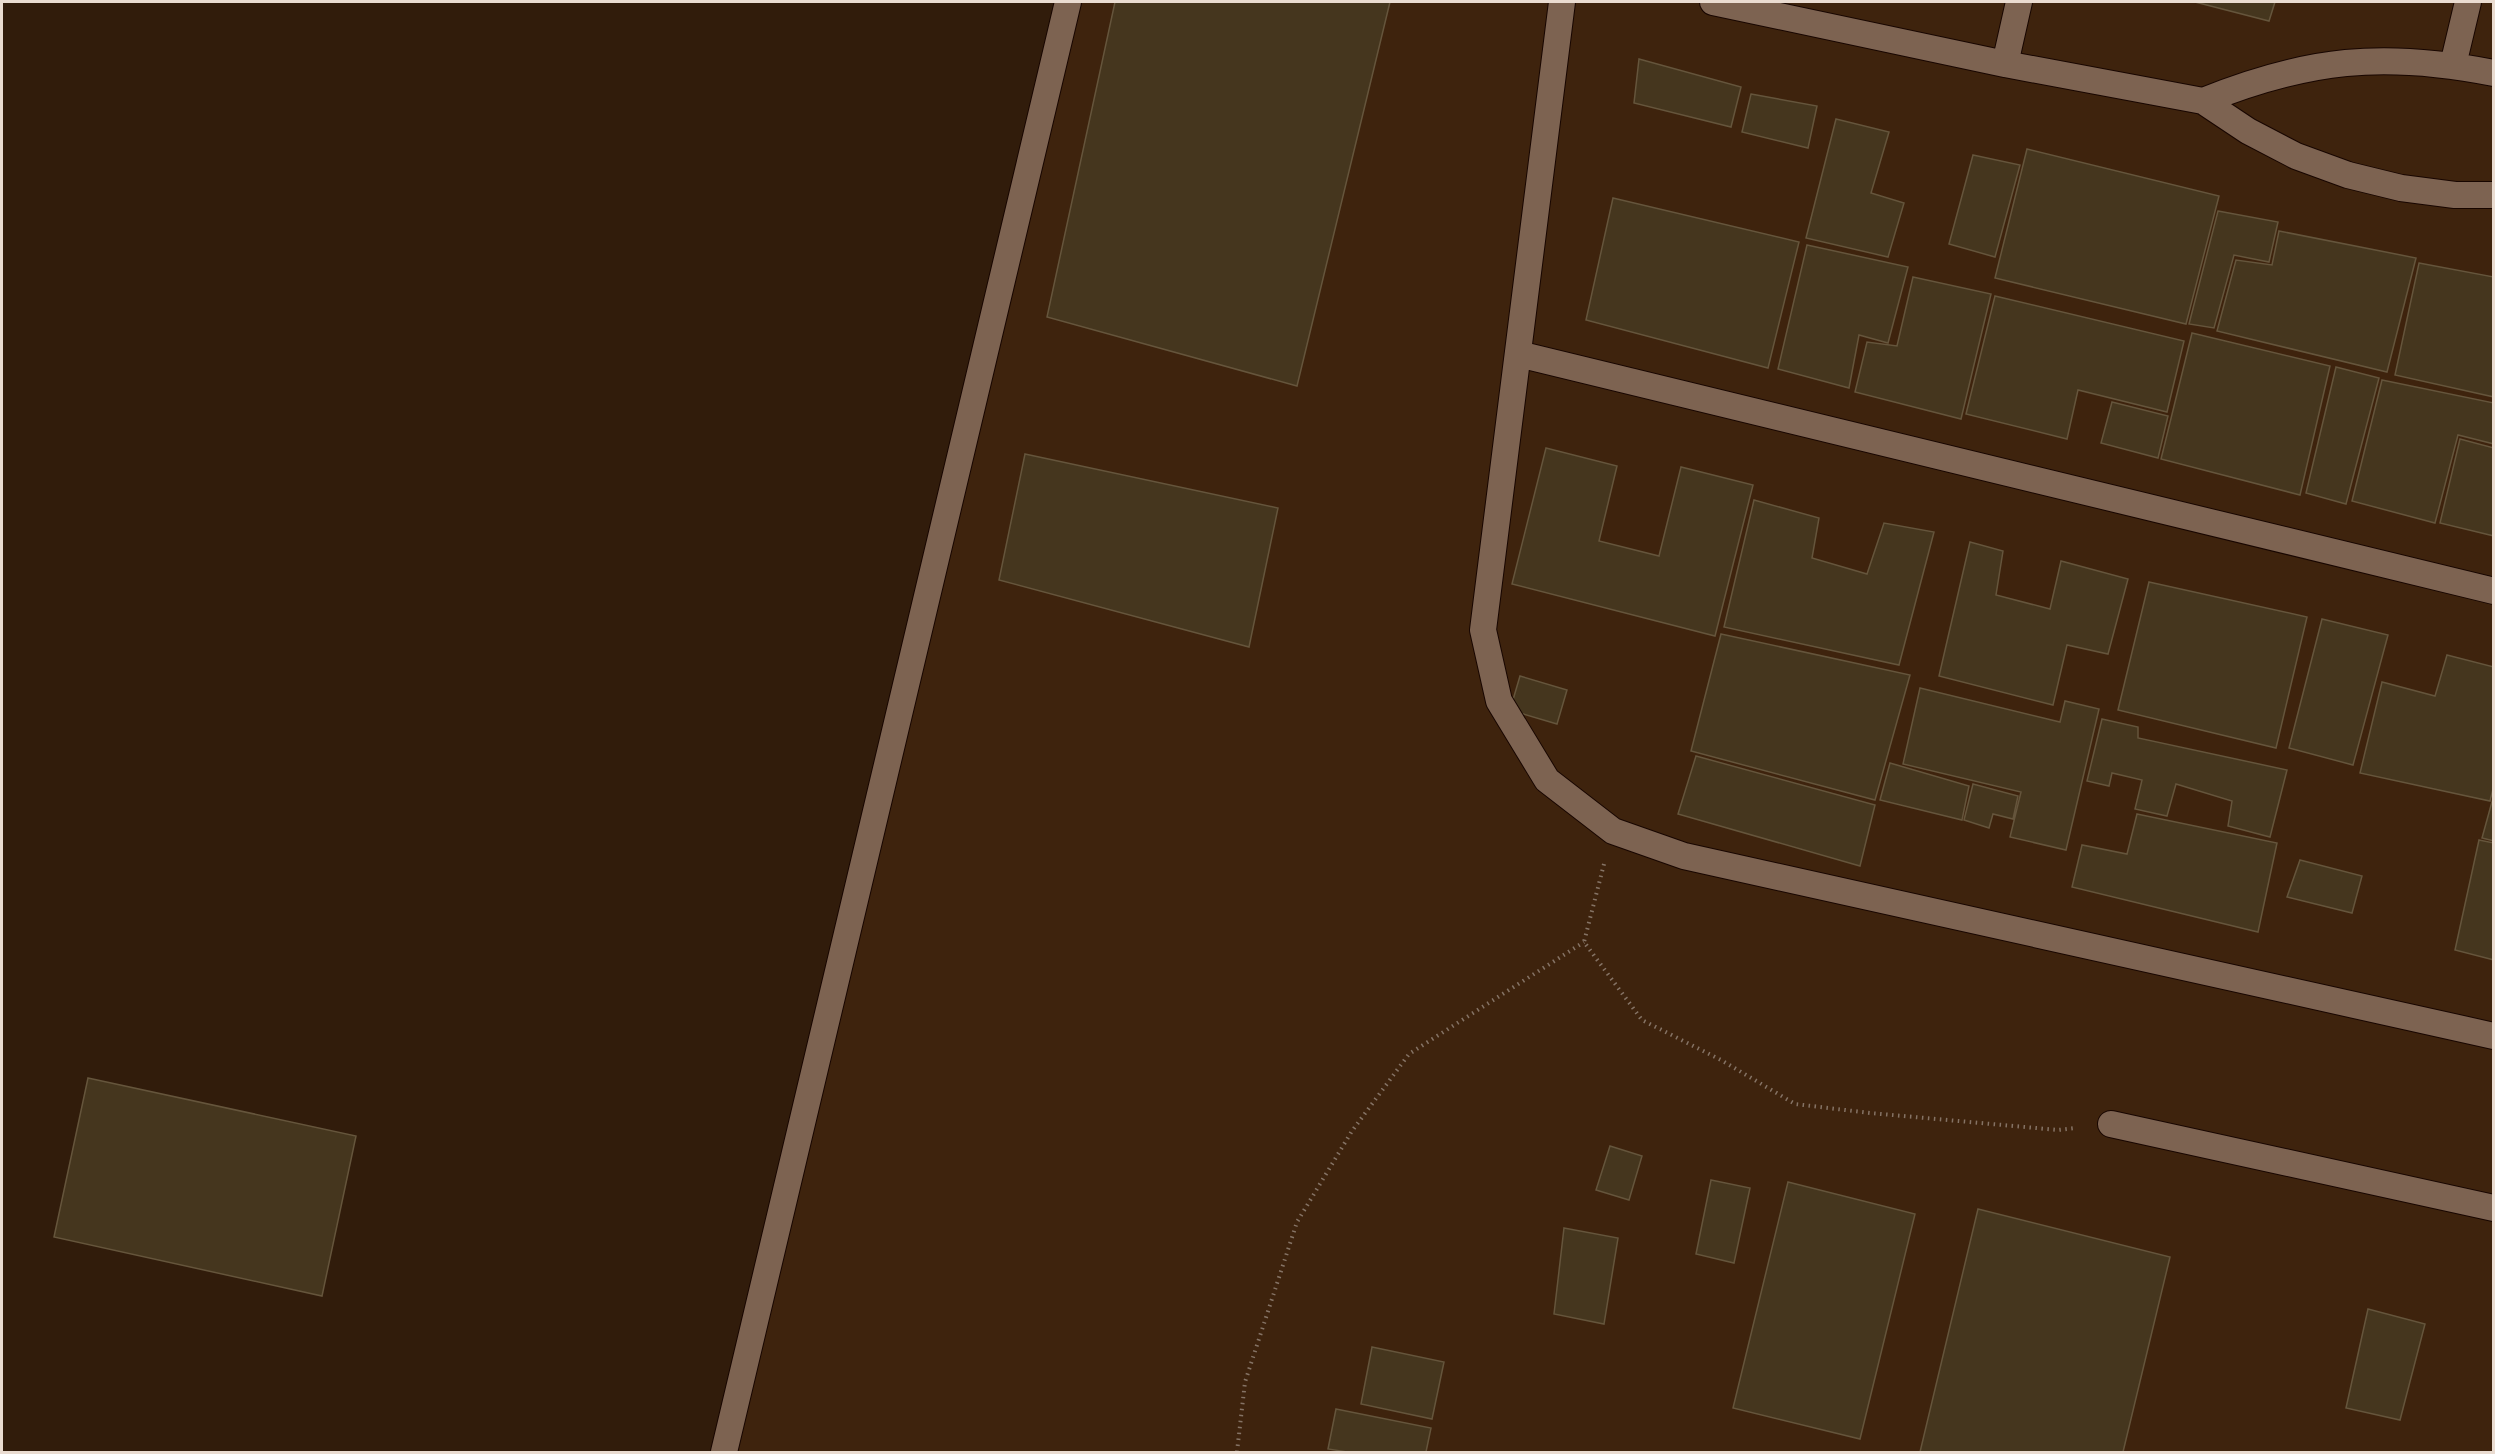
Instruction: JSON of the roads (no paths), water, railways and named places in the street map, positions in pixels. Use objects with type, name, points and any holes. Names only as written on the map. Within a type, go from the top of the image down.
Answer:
[{"type":"lane","points":[[724,1452],[1068,2]]},
{"type":"lane","points":[[1562,2],[1484,630],[1499,701],[1547,780],[1612,831],[1684,856],[2493,1035]]},
{"type":"lane","points":[[1713,2],[2005,64],[2203,101],[2248,131],[2296,156],[2348,175],[2401,188],[2455,195],[2493,195]]},
{"type":"lane","points":[[2005,64],[2019,2]]},
{"type":"lane","points":[[2453,65],[2468,2]]},
{"type":"lane","points":[[2203,101],[2249,82],[2299,69],[2350,62],[2402,60],[2453,65],[2493,73]]},
{"type":"lane","points":[[1518,354],[2493,591]]},
{"type":"lane","points":[[2110,1124],[2493,1208]]}]
